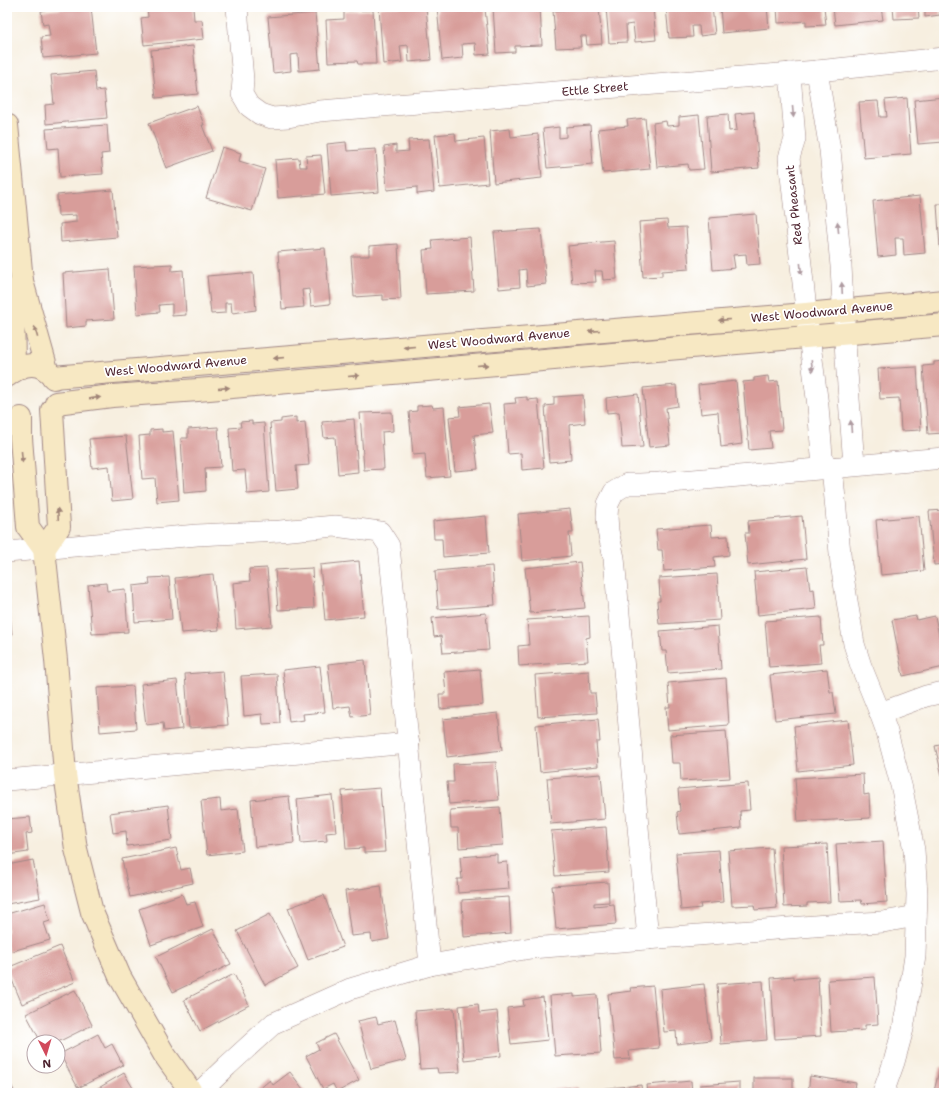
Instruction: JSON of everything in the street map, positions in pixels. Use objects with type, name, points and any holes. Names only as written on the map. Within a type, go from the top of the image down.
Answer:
[{"type":"street","name":"Ettle Street","points":[[237,7],[243,80],[242,94],[249,106],[260,114],[272,118],[288,117],[320,111],[817,71],[944,58]]},
{"type":"street","points":[[817,71],[828,140],[842,266],[854,465]]},
{"type":"street","name":"Red Pheasant","points":[[790,73],[795,139],[789,158],[808,336],[841,564],[854,644],[861,666],[880,713],[896,764],[914,850],[917,894],[915,956],[903,1028],[894,1062],[883,1093]]},
{"type":"street","points":[[7,125],[22,281],[50,373],[57,385],[58,395],[54,406],[45,416],[37,419],[29,420],[10,411]]},
{"type":"street","points":[[795,139],[828,140]]},
{"type":"street","points":[[10,373],[13,299],[22,281]]},
{"type":"street","name":"West Woodward Avenue","points":[[10,373],[21,367],[29,365],[38,366],[50,373],[806,314],[944,301]]},
{"type":"street","name":"West Woodward Avenue","points":[[54,406],[112,396],[198,390],[944,325]]},
{"type":"street","points":[[44,549],[59,527],[54,406]]},
{"type":"street","points":[[10,411],[21,438],[28,527],[44,549],[56,660],[65,774],[76,849],[92,912],[120,977],[164,1054],[192,1093]]},
{"type":"street","points":[[648,939],[614,566],[608,531],[608,504],[614,492],[627,484],[659,484],[854,465],[944,458]]},
{"type":"street","points":[[7,552],[197,535],[280,531],[335,526],[380,532],[389,546],[430,965]]},
{"type":"street","points":[[880,713],[926,696],[944,692]]},
{"type":"street","points":[[7,780],[408,743]]},
{"type":"street","points":[[199,1093],[274,1023],[350,989],[430,965],[531,948],[883,922],[916,916]]},
{"type":"building","points":[[91,7],[96,53],[43,58],[41,37],[50,36],[48,24],[43,25],[41,11]]},
{"type":"building","points":[[147,7],[193,7],[194,20],[202,20],[204,39],[144,45],[141,18],[148,17]]},
{"type":"building","points":[[426,7],[431,60],[409,62],[408,45],[400,46],[402,62],[383,64],[379,8]]},
{"type":"building","points":[[437,7],[475,7],[475,10],[485,9],[490,54],[476,55],[475,43],[462,44],[463,58],[442,60]]},
{"type":"building","points":[[493,7],[540,7],[542,45],[515,46],[515,52],[496,53]]},
{"type":"building","points":[[599,7],[602,44],[587,45],[586,36],[580,36],[581,47],[556,48],[553,11]]},
{"type":"building","points":[[606,7],[653,7],[656,40],[635,42],[633,24],[626,25],[627,42],[609,43]]},
{"type":"building","points":[[666,7],[712,7],[715,34],[700,36],[699,26],[692,26],[693,37],[669,38]]},
{"type":"building","points":[[720,7],[767,7],[769,28],[722,33]]},
{"type":"building","points":[[777,7],[824,7],[826,25],[806,26],[806,21],[778,23]]},
{"type":"building","points":[[833,7],[881,7],[883,20],[835,25]]},
{"type":"building","points":[[893,7],[918,7],[919,18],[894,19]]},
{"type":"building","points":[[925,7],[940,7],[940,15],[925,17]]},
{"type":"building","points":[[373,10],[376,64],[358,64],[357,61],[328,62],[326,20],[344,19],[344,11]]},
{"type":"building","points":[[315,13],[320,69],[299,71],[298,54],[290,55],[291,71],[273,73],[268,17]]},
{"type":"building","points":[[193,46],[198,94],[156,98],[151,50]]},
{"type":"building","points":[[94,71],[96,91],[104,90],[107,118],[46,124],[45,105],[54,104],[51,75]]},
{"type":"building","points":[[944,97],[944,142],[918,144],[914,100]]},
{"type":"building","points":[[907,98],[911,154],[864,158],[859,102],[878,101],[880,117],[887,117],[885,100]]},
{"type":"building","points":[[197,106],[204,125],[202,125],[212,151],[166,168],[149,123]]},
{"type":"building","points":[[754,112],[759,168],[711,172],[707,116],[728,114],[729,131],[737,130],[735,114]]},
{"type":"building","points":[[699,115],[704,169],[689,170],[688,164],[657,167],[653,123],[666,121],[667,126],[679,125],[679,117]]},
{"type":"building","points":[[645,118],[650,169],[603,173],[598,129],[628,126],[627,120]]},
{"type":"building","points":[[107,125],[109,153],[101,154],[103,174],[60,177],[58,148],[48,149],[46,129]]},
{"type":"building","points":[[590,125],[593,164],[547,168],[543,129],[559,127],[559,138],[566,137],[566,127]]},
{"type":"building","points":[[510,129],[511,137],[538,134],[542,178],[494,183],[490,131]]},
{"type":"building","points":[[455,133],[456,141],[484,138],[488,183],[440,188],[435,135]]},
{"type":"building","points":[[429,139],[434,192],[417,194],[417,187],[387,190],[384,147],[396,145],[396,152],[409,151],[408,140]]},
{"type":"building","points":[[346,142],[347,151],[376,149],[379,192],[331,196],[327,144]]},
{"type":"building","points":[[222,147],[241,153],[239,161],[265,169],[252,211],[206,198]]},
{"type":"building","points":[[321,155],[325,194],[278,198],[275,160],[299,158],[300,167],[307,167],[306,156]]},
{"type":"building","points":[[113,190],[117,237],[61,242],[60,224],[76,222],[76,215],[58,216],[57,195]]},
{"type":"building","points":[[920,196],[925,253],[904,255],[903,238],[895,238],[896,255],[878,257],[873,201]]},
{"type":"building","points":[[937,204],[944,204],[944,247],[940,248]]},
{"type":"building","points":[[756,214],[760,264],[747,265],[746,254],[733,255],[735,268],[713,270],[709,218]]},
{"type":"building","points":[[667,220],[668,228],[686,227],[689,269],[662,271],[662,276],[643,277],[639,222]]},
{"type":"building","points":[[541,229],[546,284],[527,286],[526,269],[519,270],[520,287],[499,289],[494,232]]},
{"type":"building","points":[[470,237],[474,291],[426,294],[423,250],[433,249],[432,240]]},
{"type":"building","points":[[614,241],[617,279],[603,280],[602,271],[595,271],[596,282],[572,283],[568,246]]},
{"type":"building","points":[[398,244],[401,299],[383,300],[383,295],[354,297],[351,256],[369,256],[369,246]]},
{"type":"building","points":[[325,248],[330,304],[311,306],[309,289],[302,290],[304,307],[282,309],[278,252]]},
{"type":"building","points":[[172,264],[172,271],[183,270],[186,315],[172,316],[172,304],[159,305],[160,312],[137,314],[134,266]]},
{"type":"building","points":[[110,269],[114,319],[86,321],[86,326],[66,328],[63,273]]},
{"type":"building","points":[[253,273],[256,310],[232,313],[231,303],[225,303],[225,313],[211,314],[207,276]]},
{"type":"building","points":[[944,361],[944,433],[928,434],[923,366],[934,365],[934,362]]},
{"type":"building","points":[[917,367],[921,430],[901,431],[899,398],[880,399],[878,369]]},
{"type":"building","points":[[768,376],[769,382],[778,381],[782,430],[769,431],[771,448],[749,450],[743,382],[754,381],[754,378]]},
{"type":"building","points":[[736,381],[742,444],[721,447],[718,412],[701,414],[698,385]]},
{"type":"building","points":[[676,385],[678,406],[666,408],[670,445],[649,447],[643,388]]},
{"type":"building","points":[[638,394],[643,447],[622,448],[619,412],[607,413],[606,398]]},
{"type":"building","points":[[583,395],[585,423],[569,425],[571,460],[549,462],[545,406],[554,405],[554,397]]},
{"type":"building","points":[[527,397],[527,400],[538,399],[544,468],[522,470],[521,453],[508,454],[504,404],[516,403],[515,398]]},
{"type":"building","points":[[489,404],[493,433],[474,435],[478,469],[455,471],[449,417],[460,416],[459,407]]},
{"type":"building","points":[[432,405],[433,408],[444,407],[450,476],[427,478],[425,454],[413,455],[409,412],[417,411],[417,406]]},
{"type":"building","points":[[392,412],[393,431],[382,432],[384,469],[364,470],[360,413]]},
{"type":"building","points":[[296,417],[296,423],[305,422],[309,465],[296,466],[298,489],[276,491],[270,423],[281,422],[281,419]]},
{"type":"building","points":[[354,419],[358,472],[338,474],[335,437],[324,438],[322,422]]},
{"type":"building","points":[[252,421],[252,424],[264,423],[269,492],[247,494],[245,470],[232,471],[229,428],[241,427],[240,422]]},
{"type":"building","points":[[218,427],[221,467],[205,468],[206,491],[184,493],[181,438],[188,438],[188,429]]},
{"type":"building","points":[[162,429],[162,432],[173,431],[179,500],[157,502],[155,478],[142,479],[139,436],[150,435],[150,430]]},
{"type":"building","points":[[126,436],[133,499],[112,501],[109,466],[92,468],[89,439]]},
{"type":"building","points":[[570,509],[573,533],[569,533],[571,556],[522,561],[518,514]]},
{"type":"building","points":[[944,510],[944,564],[934,565],[929,511]]},
{"type":"building","points":[[486,516],[489,553],[443,557],[442,539],[434,539],[433,521]]},
{"type":"building","points":[[802,516],[806,559],[748,565],[745,533],[749,533],[748,521]]},
{"type":"building","points":[[919,516],[924,571],[881,575],[876,520]]},
{"type":"building","points":[[711,525],[712,537],[728,536],[729,555],[714,557],[715,567],[664,571],[662,550],[658,550],[656,529]]},
{"type":"building","points":[[359,561],[364,616],[325,620],[320,565]]},
{"type":"building","points":[[580,562],[585,608],[530,613],[525,568]]},
{"type":"building","points":[[492,566],[495,605],[438,609],[435,571]]},
{"type":"building","points":[[807,567],[810,590],[814,589],[816,609],[758,615],[754,572]]},
{"type":"building","points":[[267,568],[272,626],[236,629],[233,583],[250,581],[249,569]]},
{"type":"building","points":[[312,568],[314,608],[278,610],[275,570]]},
{"type":"building","points":[[213,574],[219,630],[181,633],[175,578]]},
{"type":"building","points":[[717,574],[720,620],[659,624],[657,601],[660,601],[659,578]]},
{"type":"building","points":[[169,577],[172,619],[135,622],[133,586],[150,584],[149,578]]},
{"type":"building","points":[[106,583],[107,591],[125,589],[128,632],[92,634],[88,585]]},
{"type":"building","points":[[7,593],[12,635],[7,636]]},
{"type":"building","points":[[486,613],[489,650],[443,653],[441,636],[434,637],[432,618]]},
{"type":"building","points":[[589,616],[590,637],[586,638],[588,661],[519,666],[518,646],[529,645],[527,620]]},
{"type":"building","points":[[916,616],[917,620],[935,616],[944,660],[944,667],[903,676],[892,620]]},
{"type":"building","points":[[821,617],[823,645],[819,645],[821,663],[769,667],[765,621]]},
{"type":"building","points":[[718,626],[721,669],[668,673],[666,651],[662,651],[660,631]]},
{"type":"building","points":[[365,660],[370,715],[352,717],[350,706],[333,708],[328,664]]},
{"type":"building","points":[[320,666],[325,712],[303,714],[304,720],[289,722],[283,670]]},
{"type":"building","points":[[480,669],[483,705],[440,709],[439,694],[446,694],[444,672]]},
{"type":"building","points":[[827,669],[830,692],[833,692],[836,714],[775,720],[770,675]]},
{"type":"building","points":[[223,671],[228,725],[189,728],[185,674]]},
{"type":"building","points":[[589,671],[590,693],[595,693],[597,713],[538,717],[535,675]]},
{"type":"building","points":[[277,674],[280,723],[263,724],[262,714],[244,716],[241,676]]},
{"type":"building","points":[[726,678],[729,725],[668,730],[666,707],[670,707],[668,683]]},
{"type":"building","points":[[177,680],[182,729],[164,731],[163,723],[146,725],[141,684]]},
{"type":"building","points":[[133,686],[136,729],[100,732],[97,688]]},
{"type":"building","points":[[498,713],[502,750],[447,757],[443,719]]},
{"type":"building","points":[[598,719],[600,742],[596,742],[598,766],[540,772],[536,725]]},
{"type":"building","points":[[848,720],[853,765],[798,771],[794,726]]},
{"type":"building","points":[[726,731],[730,778],[681,781],[680,763],[672,763],[670,735]]},
{"type":"building","points":[[944,744],[944,780],[943,780],[935,746]]},
{"type":"building","points":[[496,762],[499,800],[449,804],[447,782],[454,782],[453,764]]},
{"type":"building","points":[[601,774],[605,819],[551,824],[547,778]]},
{"type":"building","points":[[863,774],[864,795],[869,794],[870,818],[798,822],[795,778]]},
{"type":"building","points":[[748,783],[750,810],[740,811],[741,828],[679,834],[677,812],[680,811],[678,789]]},
{"type":"building","points":[[380,788],[385,852],[364,853],[364,848],[346,849],[342,791]]},
{"type":"building","points":[[332,795],[336,832],[326,833],[327,841],[301,843],[297,799]]},
{"type":"building","points":[[289,796],[294,843],[255,847],[251,800]]},
{"type":"building","points":[[220,799],[221,811],[238,809],[243,851],[207,855],[201,801]]},
{"type":"building","points":[[168,805],[172,840],[127,846],[126,831],[113,833],[110,813]]},
{"type":"building","points":[[500,807],[503,845],[459,848],[458,828],[451,828],[450,810]]},
{"type":"building","points":[[30,817],[32,833],[26,834],[28,852],[7,855],[7,819]]},
{"type":"building","points":[[606,827],[609,872],[555,876],[551,831]]},
{"type":"building","points":[[883,841],[887,902],[862,904],[861,900],[840,901],[836,844]]},
{"type":"building","points":[[827,844],[830,902],[807,903],[807,906],[784,907],[781,846]]},
{"type":"building","points":[[176,848],[181,870],[190,868],[193,883],[130,897],[122,859]]},
{"type":"building","points":[[772,848],[777,908],[755,910],[754,905],[732,906],[728,851]]},
{"type":"building","points":[[719,850],[723,902],[700,904],[701,908],[681,910],[676,853]]},
{"type":"building","points":[[497,854],[497,863],[507,862],[509,889],[458,893],[457,879],[462,879],[460,857]]},
{"type":"building","points":[[33,860],[40,898],[7,904],[7,865]]},
{"type":"building","points":[[608,882],[609,902],[594,903],[594,906],[614,904],[616,924],[556,929],[552,886]]},
{"type":"building","points":[[381,886],[389,939],[372,942],[371,934],[351,936],[345,891]]},
{"type":"building","points":[[182,894],[186,904],[195,902],[203,927],[151,945],[139,909]]},
{"type":"building","points":[[324,895],[343,947],[308,960],[288,908]]},
{"type":"building","points":[[509,897],[511,933],[464,937],[462,900]]},
{"type":"building","points":[[45,903],[50,921],[44,923],[50,940],[9,952],[7,946],[7,914]]},
{"type":"building","points":[[270,914],[298,968],[265,985],[237,931]]},
{"type":"building","points":[[213,929],[231,964],[173,992],[156,957]]},
{"type":"building","points":[[60,946],[75,982],[22,1004],[7,968]]},
{"type":"building","points":[[234,974],[249,1005],[200,1031],[184,1000]]},
{"type":"building","points":[[794,976],[794,979],[818,977],[821,1036],[775,1039],[771,978]]},
{"type":"building","points":[[875,977],[878,1024],[865,1025],[865,1030],[831,1032],[828,980]]},
{"type":"building","points":[[763,981],[767,1040],[721,1044],[717,984]]},
{"type":"building","points":[[704,984],[711,1040],[677,1044],[676,1031],[664,1032],[660,989]]},
{"type":"building","points":[[653,986],[659,1048],[629,1051],[630,1059],[615,1060],[608,994],[631,991],[630,988]]},
{"type":"building","points":[[75,990],[92,1025],[66,1038],[66,1034],[37,1034],[26,1014]]},
{"type":"building","points":[[574,994],[574,997],[597,995],[601,1053],[555,1056],[550,996]]},
{"type":"building","points":[[543,997],[548,1040],[511,1044],[507,1008],[524,1006],[523,1000]]},
{"type":"building","points":[[478,1004],[479,1013],[497,1011],[501,1056],[464,1060],[459,1006]]},
{"type":"building","points":[[454,1008],[460,1072],[438,1073],[437,1068],[420,1069],[415,1011]]},
{"type":"building","points":[[376,1017],[378,1024],[395,1020],[406,1060],[371,1069],[358,1021]]},
{"type":"building","points":[[98,1034],[105,1048],[112,1044],[123,1065],[78,1088],[66,1065],[66,1051]]},
{"type":"building","points":[[334,1034],[359,1080],[337,1092],[333,1084],[323,1089],[306,1056],[319,1049],[316,1043]]},
{"type":"building","points":[[944,1064],[944,1093],[941,1093],[934,1091],[940,1067],[943,1067]]},
{"type":"building","points":[[290,1072],[306,1093],[260,1093],[258,1090],[270,1080],[273,1085]]},
{"type":"building","points":[[124,1073],[136,1093],[90,1093]]},
{"type":"building","points":[[7,1076],[15,1093],[7,1093]]},
{"type":"building","points":[[810,1076],[856,1083],[854,1093],[808,1093]]},
{"type":"building","points":[[754,1078],[793,1078],[793,1093],[754,1093]]},
{"type":"building","points":[[691,1081],[692,1093],[648,1093],[647,1085]]},
{"type":"building","points":[[739,1082],[739,1093],[701,1093],[700,1085]]},
{"type":"building","points":[[641,1085],[642,1093],[597,1093],[597,1089]]},
{"type":"building","points":[[577,1087],[578,1093],[547,1093],[547,1090]]}]
